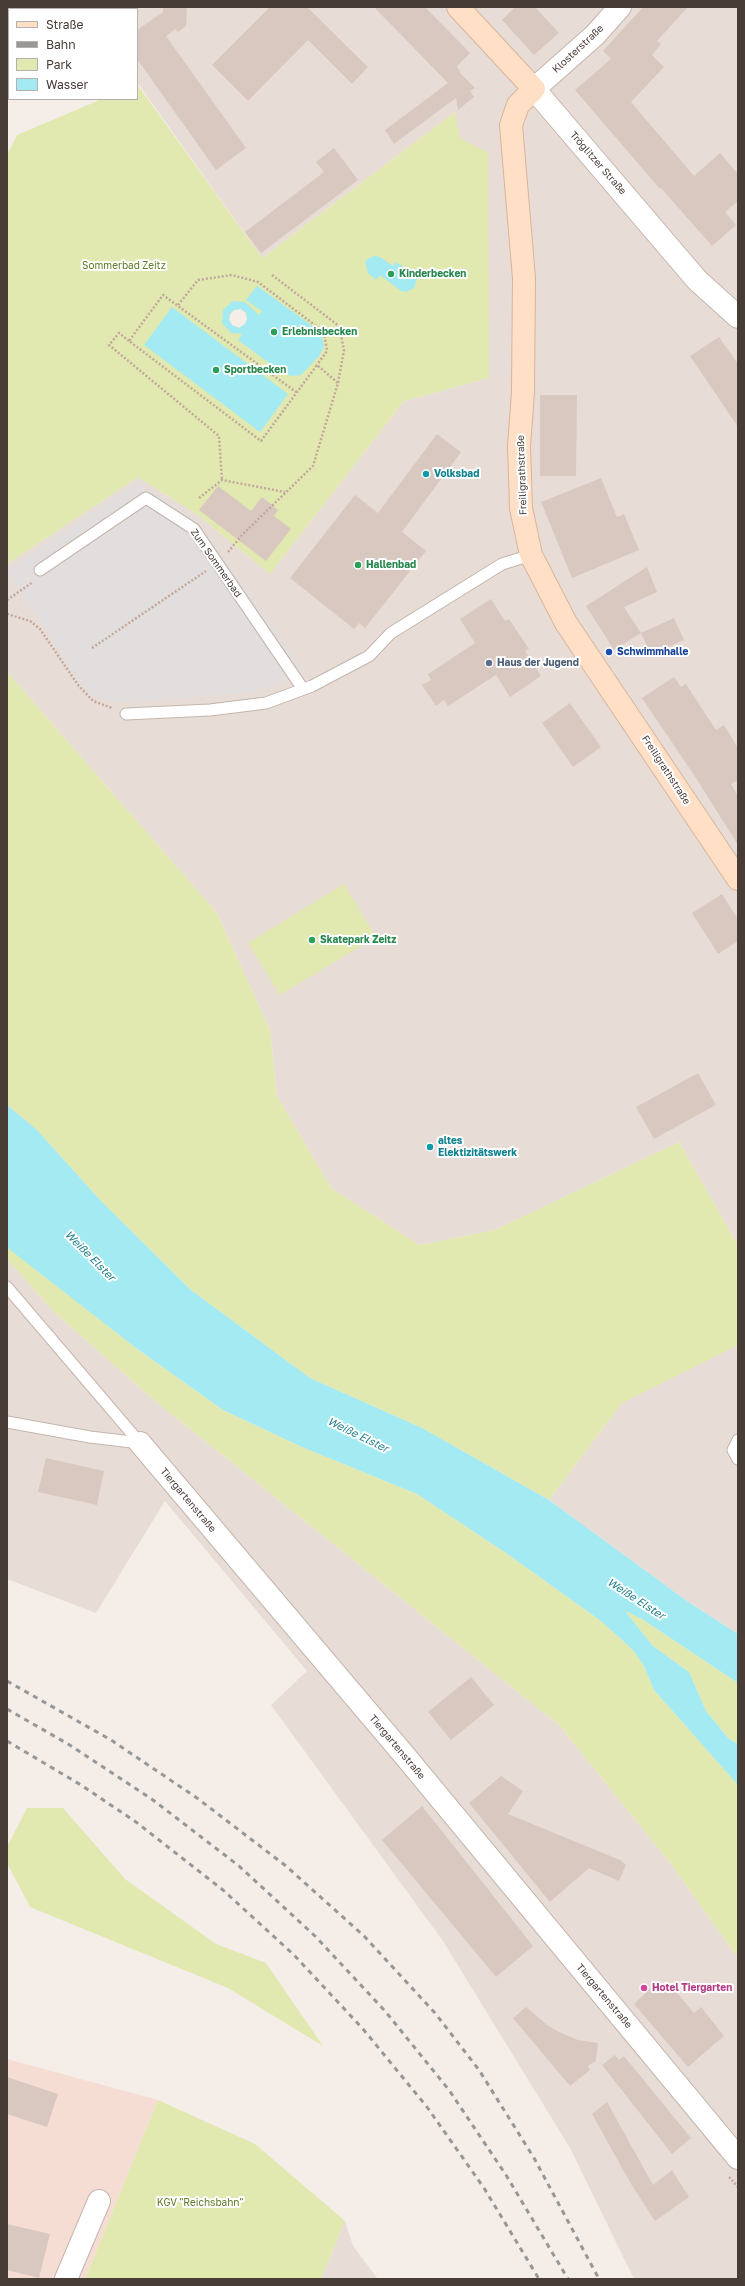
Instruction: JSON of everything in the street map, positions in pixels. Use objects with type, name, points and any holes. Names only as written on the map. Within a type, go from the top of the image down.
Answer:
[{"type":"street","name":"Tröglitzer Straße","points":[[458,7],[488,37],[534,89],[696,280],[738,317]]},
{"type":"street","name":"Klosterstraße","points":[[534,89],[595,35],[620,7]]},
{"type":"street","name":"Freiligrathstraße","points":[[534,89],[518,105],[511,125],[524,278],[523,392],[519,446],[521,508],[531,555],[566,623],[738,879]]},
{"type":"street","name":"Tiergartenstraße","points":[[140,1442],[405,1756],[738,2158]]},
{"type":"street","points":[[66,2279],[99,2201]]},
{"type":"lane","name":"Zum Sommerbad","points":[[38,575],[146,498],[194,529],[303,689]]},
{"type":"lane","points":[[126,714],[210,710],[266,703],[303,689],[369,656],[392,633],[502,564],[531,555]]},
{"type":"lane","points":[[7,1287],[140,1442]]},
{"type":"lane","points":[[7,1422],[90,1437],[140,1442]]},
{"type":"lane","points":[[738,1440],[734,1450],[738,1459]]},
{"type":"path","points":[[92,648],[217,563],[313,466],[338,383],[344,350],[340,326],[272,275]]},
{"type":"path","points":[[178,305],[198,280],[232,276],[258,282],[324,332],[327,351],[261,440],[119,333],[109,345],[219,436],[222,480]]},
{"type":"path","points":[[129,341],[163,294],[296,392]]},
{"type":"path","points":[[317,365],[338,383]]},
{"type":"path","points":[[199,498],[222,480],[286,492]]},
{"type":"path","points":[[7,600],[38,575]]},
{"type":"path","points":[[7,614],[30,621],[40,629],[78,685],[93,701],[126,714]]},
{"type":"shaded area","points":[[738,7],[738,1245],[679,1142],[495,1230],[419,1245],[331,1188],[277,1096],[270,1030],[217,913],[7,672],[7,564],[138,477],[198,515],[270,574],[404,401],[489,378],[455,112],[262,258],[138,83],[138,8],[111,8]]},
{"type":"shaded area","points":[[137,482],[195,519],[305,673],[255,692],[114,703],[91,694],[78,681],[7,570]]},
{"type":"shaded area","points":[[7,1259],[53,1311],[154,1400],[559,1725],[671,1864],[738,1958],[738,2279],[634,2279],[570,2148],[443,1941],[271,1705],[307,1671],[165,1501],[96,1613],[7,1579]]},
{"type":"shaded area","points":[[738,1345],[738,1634],[687,1601],[549,1500],[622,1403]]},
{"type":"shaded area","points":[[7,2059],[158,2100],[85,2279],[7,2279]]},
{"type":"shaded area","points":[[345,2221],[353,2246],[378,2279],[321,2279]]},
{"type":"green space","points":[[7,7],[113,7],[8,8],[7,78]]},
{"type":"green space","name":"Sommerbad Zeitz","points":[[138,85],[262,258],[455,112],[460,138],[488,153],[489,378],[404,401],[270,574],[198,515],[138,477],[7,564],[7,155],[17,135],[100,100],[138,100]],"holes":[[[241,309],[246,313],[247,319],[245,324],[239,328],[232,325],[229,320],[230,314],[234,310]]]},
{"type":"green space","points":[[7,672],[217,913],[270,1030],[277,1096],[331,1188],[419,1245],[495,1230],[679,1142],[738,1245],[738,1345],[622,1403],[549,1500],[422,1428],[310,1378],[191,1290],[101,1201],[37,1130],[7,1105]]},
{"type":"green space","name":"Skatepark Zeitz","points":[[344,884],[376,937],[280,995],[248,943]]},
{"type":"green space","points":[[7,1246],[136,1348],[223,1410],[302,1447],[417,1494],[506,1553],[601,1621],[633,1650],[644,1666],[654,1690],[738,1785],[738,1958],[671,1864],[559,1725],[154,1400],[53,1311],[7,1259]]},
{"type":"green space","points":[[624,1610],[642,1619],[738,1683],[738,1744],[729,1739],[706,1711],[689,1672],[653,1646]]},
{"type":"green space","points":[[27,1808],[63,1808],[125,1879],[216,1944],[266,1963],[323,2046],[228,1988],[30,1907],[7,1863],[7,1847]]},
{"type":"green space","name":"KGV \"Reichsbahn\"","points":[[158,2100],[255,2144],[345,2221],[321,2279],[85,2279]]},
{"type":"water","name":"Kinderbecken","points":[[375,256],[380,257],[393,266],[396,262],[414,274],[417,279],[414,288],[406,292],[401,291],[380,275],[376,280],[368,273],[365,262],[369,258]]},
{"type":"water","name":"Erlebnisbecken","points":[[257,286],[318,330],[322,337],[324,346],[320,355],[301,375],[291,376],[281,372],[238,340],[242,334],[231,333],[222,323],[223,310],[233,301],[245,302],[259,315],[262,311],[246,300]],"holes":[[[241,309],[246,313],[247,319],[245,324],[239,328],[232,325],[229,320],[230,314],[234,310]]]},
{"type":"water","name":"Sportbecken","points":[[172,307],[288,394],[260,432],[144,345]]},
{"type":"water","name":"Weiße Elster","points":[[7,1105],[37,1130],[101,1201],[191,1290],[310,1378],[422,1428],[549,1500],[687,1601],[738,1634],[738,1683],[642,1619],[625,1611],[653,1646],[689,1672],[706,1711],[729,1739],[738,1744],[738,1785],[654,1690],[644,1666],[633,1650],[601,1621],[506,1553],[417,1494],[302,1447],[223,1410],[136,1348],[9,1249],[7,1246]]},
{"type":"building","points":[[163,7],[187,7],[186,26],[178,32],[175,29],[166,36],[246,148],[216,170],[138,60],[138,29],[163,12]]},
{"type":"building","points":[[270,7],[307,7],[368,67],[352,84],[308,40],[248,101],[212,65]]},
{"type":"building","points":[[374,7],[425,7],[470,53],[457,66],[461,74],[475,88],[470,91],[474,97],[458,110],[456,98],[394,144],[385,130],[448,83]]},
{"type":"building","points":[[515,7],[535,7],[559,33],[534,55],[502,20]]},
{"type":"building","points":[[643,7],[688,7],[657,41],[661,44],[652,55],[664,67],[631,102],[694,176],[720,153],[738,174],[738,201],[725,212],[736,225],[712,246],[661,188],[660,189],[575,90],[611,59],[603,51]]},
{"type":"building","points":[[334,148],[358,180],[261,253],[245,232],[324,172],[316,162]]},
{"type":"building","points":[[719,337],[738,364],[738,427],[690,356]]},
{"type":"building","points":[[540,395],[577,395],[576,476],[540,476]]},
{"type":"building","name":"Hallenbad","points":[[437,434],[461,452],[402,532],[426,551],[365,628],[359,623],[354,629],[290,578],[355,495],[378,513]]},
{"type":"building","points":[[601,478],[617,517],[624,514],[639,550],[572,578],[541,502]]},
{"type":"building","points":[[218,486],[251,511],[262,497],[278,510],[274,516],[291,529],[266,561],[199,510]]},
{"type":"building","points":[[647,567],[657,592],[624,607],[641,633],[614,650],[586,606]]},
{"type":"building","name":"Haus der Jugend","points":[[491,599],[505,621],[509,619],[529,649],[525,651],[541,676],[510,697],[496,675],[448,706],[444,700],[436,706],[422,685],[431,680],[428,674],[475,643],[460,619]]},
{"type":"building","points":[[674,618],[684,640],[651,655],[641,633]]},
{"type":"building","points":[[674,677],[681,687],[686,684],[716,730],[724,725],[738,748],[738,780],[731,784],[738,796],[738,845],[696,778],[642,698]]},
{"type":"building","points":[[570,703],[601,747],[573,767],[542,723]]},
{"type":"building","points":[[722,894],[738,919],[738,941],[718,954],[692,913]]},
{"type":"building","points":[[698,1073],[716,1105],[654,1139],[636,1107]]},
{"type":"building","points":[[46,1458],[104,1471],[97,1505],[38,1492]]},
{"type":"building","points":[[471,1677],[494,1705],[451,1740],[428,1712]]},
{"type":"building","points":[[501,1776],[523,1791],[508,1814],[620,1860],[626,1865],[619,1881],[589,1868],[550,1902],[469,1803]]},
{"type":"building","points":[[422,1806],[533,1946],[496,1977],[382,1840]]},
{"type":"building","points":[[659,1980],[669,1993],[674,1989],[694,2013],[701,2007],[724,2036],[688,2067],[634,2004]]},
{"type":"building","points":[[526,2007],[547,2025],[559,2032],[578,2040],[598,2043],[596,2061],[588,2066],[590,2070],[570,2086],[513,2018]]},
{"type":"building","points":[[615,2055],[619,2060],[624,2056],[691,2138],[672,2154],[602,2065]]},
{"type":"building","points":[[7,2077],[58,2094],[47,2127],[7,2114]]},
{"type":"building","points":[[607,2102],[653,2185],[672,2170],[689,2197],[655,2221],[631,2184],[592,2114]]},
{"type":"building","points":[[7,2224],[50,2234],[39,2278],[7,2270]]},
{"type":"railway","points":[[7,1681],[111,1740],[197,1798],[286,1866],[364,1936],[435,2013],[479,2070],[534,2158],[599,2279]]},
{"type":"railway","points":[[7,1709],[68,1744],[153,1800],[239,1866],[315,1936],[385,2011],[449,2090],[506,2175],[568,2279]]},
{"type":"railway","points":[[7,1741],[81,1785],[136,1822],[223,1890],[294,1955],[363,2029],[427,2107],[484,2188],[539,2279]]},
{"type":"place","name":"Kinderbecken","points":[[391,274]]},
{"type":"place","name":"Erlebnisbecken","points":[[274,332]]},
{"type":"place","name":"Sportbecken","points":[[216,370]]},
{"type":"place","name":"Volksbad","points":[[426,474]]},
{"type":"place","name":"Hallenbad","points":[[358,565]]},
{"type":"place","name":"Schwimmhalle","points":[[609,652]]},
{"type":"place","name":"Haus der Jugend","points":[[489,663]]},
{"type":"place","name":"Skatepark Zeitz","points":[[312,940]]},
{"type":"place","name":"altes Elektizitätswerk","points":[[430,1147]]},
{"type":"place","name":"Hotel Tiergarten","points":[[644,1988]]}]
